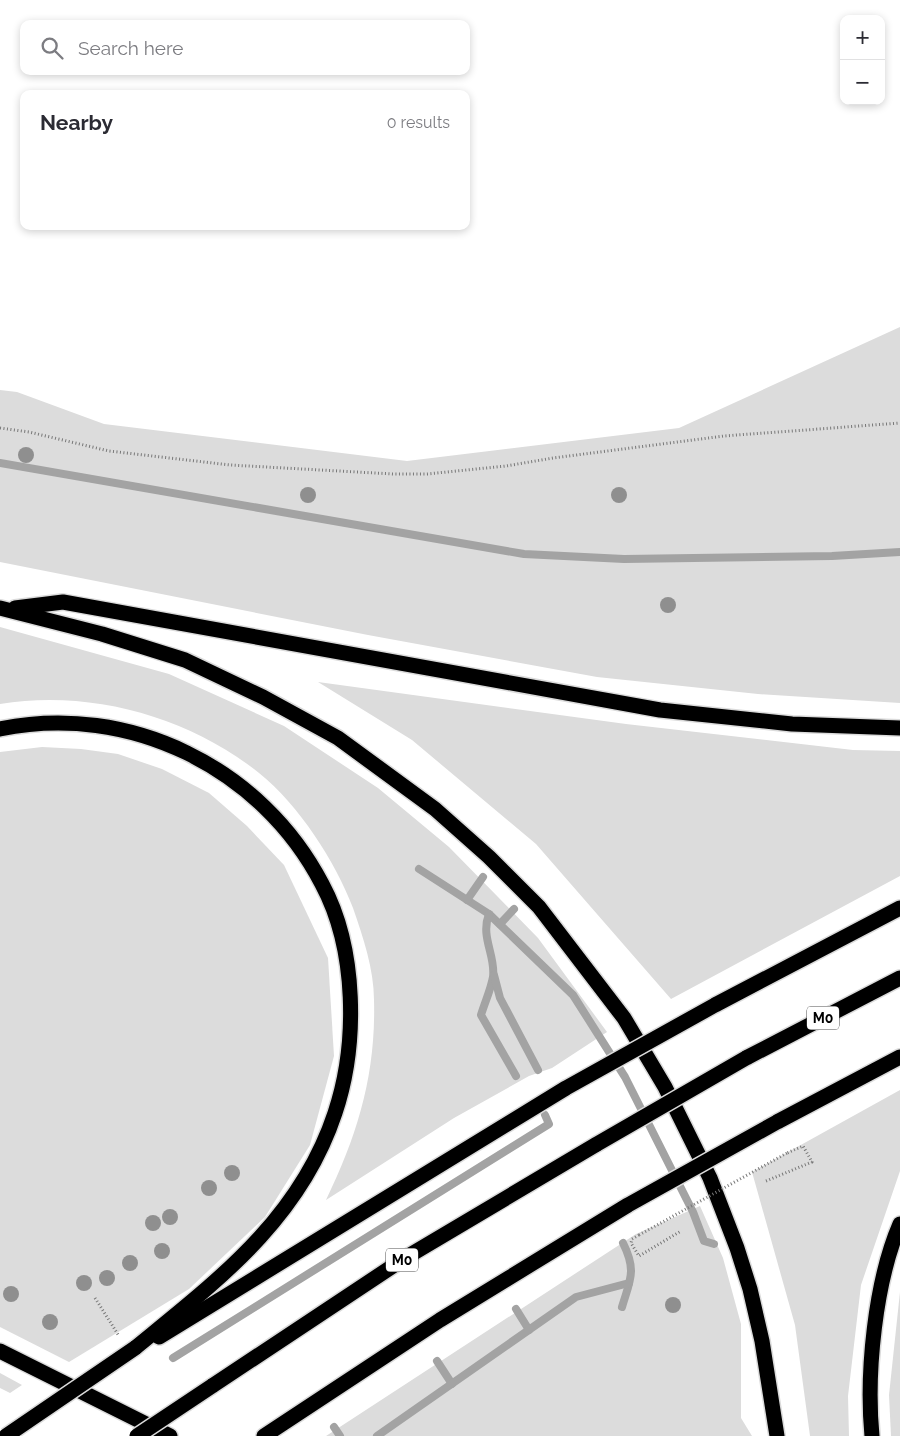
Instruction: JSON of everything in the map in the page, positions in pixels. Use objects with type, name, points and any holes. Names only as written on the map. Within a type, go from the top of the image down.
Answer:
[{"type":"highway","points":[[2,609],[64,602],[660,710],[792,724],[900,728]]},
{"type":"highway","points":[[2,609],[102,634],[185,660],[263,697],[338,738],[436,809],[539,906],[624,1018],[666,1086],[710,1178],[737,1248],[750,1289],[762,1341],[777,1436]]},
{"type":"highway","points":[[0,729],[17,725],[67,722],[120,729],[172,744],[227,775],[263,803],[295,840],[323,885],[342,939],[350,996],[348,1057],[335,1114],[309,1172],[275,1222],[233,1267],[135,1348],[6,1436]]},
{"type":"highway","points":[[135,1348],[175,1329],[566,1088],[715,1005],[900,908]]},
{"type":"highway","name":"M0","points":[[137,1436],[405,1258],[746,1058],[900,978]]},
{"type":"highway","points":[[264,1436],[440,1320],[628,1205],[777,1122],[900,1057]]},
{"type":"highway","points":[[872,1436],[871,1372],[876,1322],[885,1276],[900,1224]]},
{"type":"highway","points":[[0,1351],[170,1436]]},
{"type":"highway","points":[[0,1429],[14,1436]]},
{"type":"path","points":[[0,428],[29,432],[118,452],[230,465],[393,474],[427,474],[506,466],[553,458],[724,436],[900,423]]},
{"type":"path","points":[[681,1231],[639,1256],[631,1243],[632,1239],[639,1235],[803,1146],[812,1162],[766,1181]]},
{"type":"path","points":[[94,1298],[119,1337]]},
{"type":"shaded area","points":[[900,327],[900,703],[758,694],[597,677],[368,635],[0,562],[0,390],[17,392],[104,424],[407,461],[679,428]]},
{"type":"shaded area","points":[[0,627],[169,674],[284,726],[378,788],[449,847],[538,938],[607,1032],[552,1068],[529,1076],[454,1118],[326,1200],[347,1151],[363,1103],[372,1053],[374,988],[367,953],[353,908],[326,853],[302,817],[274,786],[231,753],[201,736],[169,722],[136,711],[102,704],[68,700],[34,700],[0,704]]},
{"type":"shaded area","points":[[318,682],[626,724],[853,750],[900,751],[900,876],[671,999],[536,844],[412,740]]},
{"type":"shaded area","points":[[42,747],[81,749],[118,754],[162,769],[209,793],[247,826],[284,865],[328,958],[334,1056],[310,1145],[265,1217],[189,1289],[69,1362],[0,1327],[0,752]]},
{"type":"shaded area","points":[[900,1090],[900,1171],[861,1285],[848,1396],[849,1436],[810,1436],[795,1325],[752,1172]]},
{"type":"shaded area","points":[[700,1206],[723,1258],[741,1324],[741,1418],[752,1436],[326,1436],[636,1234]]},
{"type":"shaded area","points":[[900,1292],[900,1436],[891,1436],[889,1395]]},
{"type":"shaded area","points":[[0,1373],[22,1385],[10,1393],[0,1388]]},
{"type":"waterway","points":[[0,463],[524,554],[624,559],[832,556],[900,552]]},
{"type":"waterway","points":[[419,869],[489,914],[573,995],[625,1077],[693,1212],[704,1241],[714,1244]]},
{"type":"waterway","points":[[467,900],[483,877]]},
{"type":"waterway","points":[[500,924],[514,909]]},
{"type":"waterway","points":[[489,914],[486,931],[493,977],[481,1015],[516,1076]]},
{"type":"waterway","points":[[494,975],[500,998],[538,1070]]},
{"type":"waterway","points":[[173,1358],[549,1124],[545,1115]]},
{"type":"waterway","points":[[622,1307],[631,1275],[630,1261],[623,1243]]},
{"type":"waterway","points":[[377,1436],[576,1297],[629,1283]]},
{"type":"waterway","points":[[516,1309],[529,1330]]},
{"type":"waterway","points":[[437,1361],[452,1384]]},
{"type":"waterway","points":[[334,1427],[340,1436]]}]
